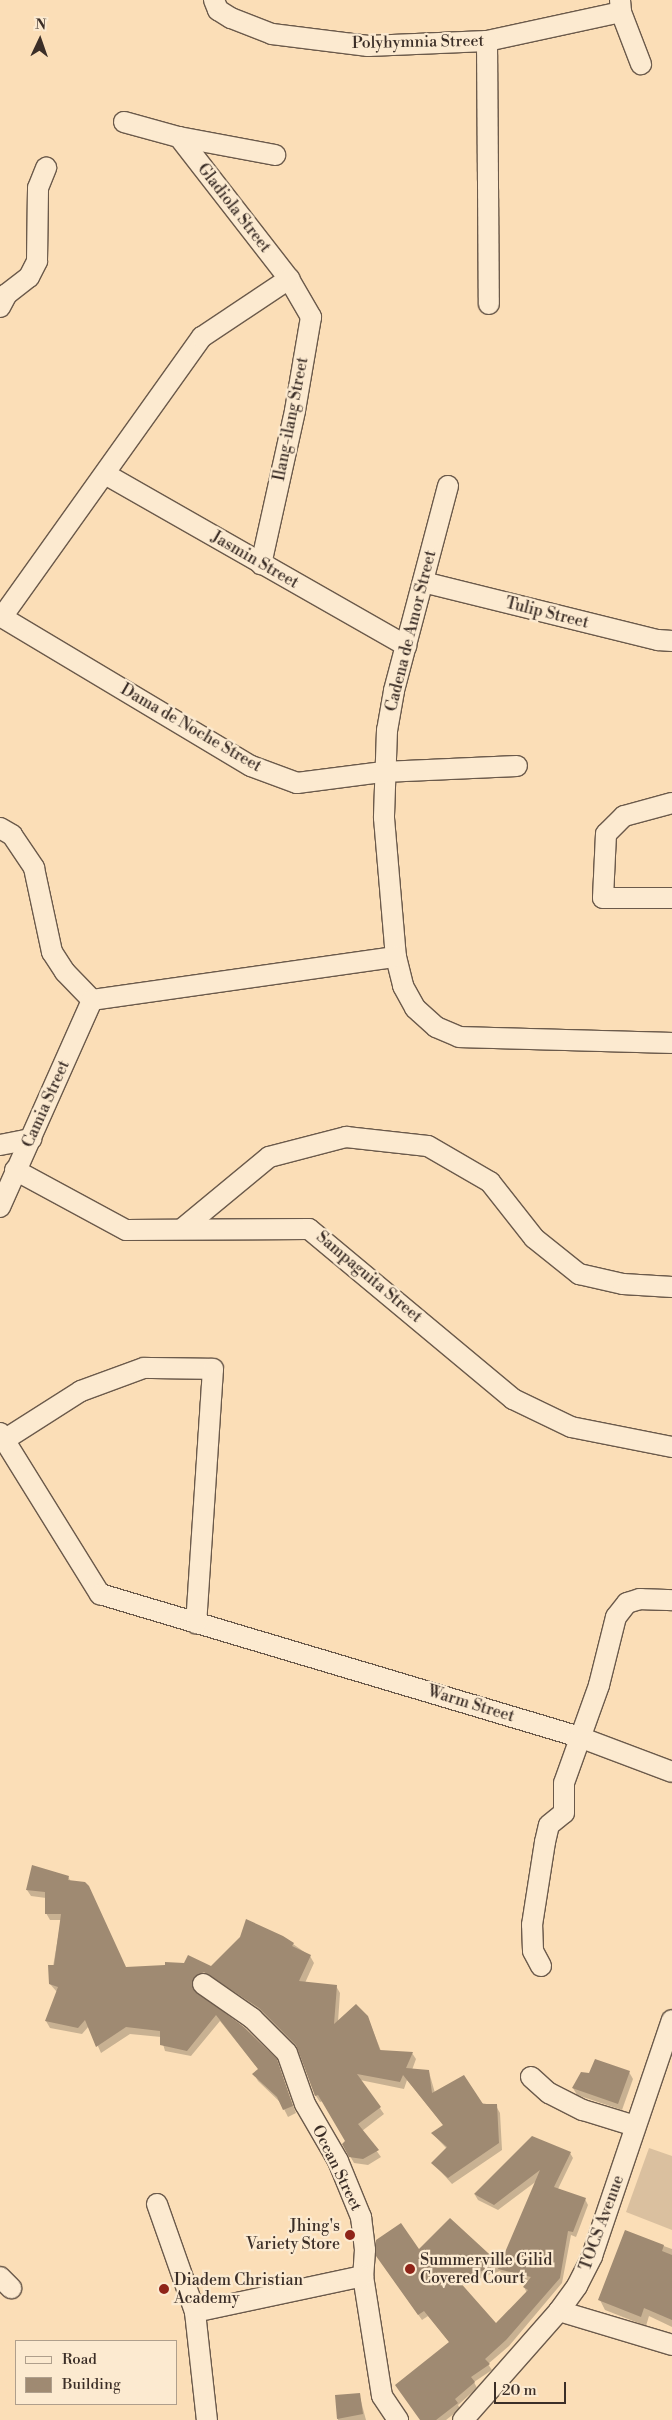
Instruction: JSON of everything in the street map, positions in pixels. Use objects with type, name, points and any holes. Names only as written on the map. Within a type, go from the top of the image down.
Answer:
[{"type":"street","name":"Polyhymnia Street","points":[[216,5],[272,34],[368,46],[487,41],[620,6]]},
{"type":"street","points":[[620,6],[641,64]]},
{"type":"street","points":[[487,41],[489,304]]},
{"type":"street","name":"Gladiola Street","points":[[124,122],[179,137],[275,155]]},
{"type":"street","name":"Gladiola Street","points":[[179,137],[289,280]]},
{"type":"street","points":[[2,297],[29,277],[37,261],[38,188],[46,168]]},
{"type":"street","points":[[1,617],[202,337],[289,280]]},
{"type":"street","name":"Ilang-ilang Street","points":[[261,564],[295,411],[311,318],[289,280]]},
{"type":"street","name":"Jasmin Street","points":[[105,474],[406,646]]},
{"type":"street","name":"Cadena de Amor Street","points":[[448,486],[394,691],[384,772],[384,818],[396,957],[404,986],[415,1008],[436,1027],[459,1037],[672,1043]]},
{"type":"street","name":"Tulip Street","points":[[423,582],[658,640],[672,641]]},
{"type":"street","name":"Dama de Noche Street","points":[[1,617],[251,766],[297,783],[384,772],[517,766]]},
{"type":"street","points":[[672,803],[624,816],[606,834],[604,898],[672,898]]},
{"type":"street","points":[[0,828],[12,835],[34,868],[52,952],[65,972],[92,1000],[396,957]]},
{"type":"street","name":"Camia Street","points":[[0,1207],[92,1000]]},
{"type":"street","points":[[182,1229],[269,1157],[346,1137],[428,1146],[490,1182],[534,1238],[579,1274],[623,1284],[672,1287]]},
{"type":"street","points":[[0,1145],[31,1139]]},
{"type":"street","name":"Sampaguita Street","points":[[15,1170],[126,1230],[309,1229],[513,1399],[571,1427],[672,1447]]},
{"type":"street","points":[[2,1436],[81,1391],[144,1368],[213,1369],[196,1623]]},
{"type":"street","name":"Warm Street","points":[[2,1436],[100,1594],[196,1623],[268,1642],[579,1737],[672,1772]]},
{"type":"street","points":[[541,1966],[533,1951],[532,1932],[538,1878],[549,1825],[564,1813],[564,1783],[599,1685],[616,1617],[627,1602],[640,1599],[672,1600]]},
{"type":"street","name":"Ocean Street","points":[[203,1984],[252,2018],[287,2053],[305,2104],[338,2161],[361,2217],[365,2250],[363,2276],[382,2396],[398,2420]]},
{"type":"street","name":"TOCS Avenue","points":[[463,2420],[559,2312],[592,2256],[672,2020]]},
{"type":"street","points":[[531,2077],[549,2093],[583,2110],[636,2126]]},
{"type":"street","points":[[157,2204],[195,2312],[208,2420]]},
{"type":"street","points":[[195,2312],[363,2276]]},
{"type":"street","points":[[559,2312],[672,2345]]},
{"type":"shaded area","points":[[649,2148],[672,2156],[672,2230],[626,2212]]},
{"type":"building","points":[[32,1865],[69,1876],[68,1880],[85,1882],[89,1886],[126,1967],[165,1965],[165,1962],[184,1963],[188,1955],[211,1966],[240,1937],[246,1919],[283,1936],[294,1943],[292,1946],[311,1955],[299,1981],[337,1985],[334,2024],[356,2004],[368,2016],[380,2050],[413,2052],[406,2068],[429,2070],[432,2093],[464,2075],[483,2104],[497,2104],[499,2143],[448,2178],[431,2163],[447,2147],[431,2133],[443,2125],[403,2075],[400,2082],[357,2074],[381,2107],[358,2124],[379,2150],[363,2159],[349,2157],[342,2144],[345,2141],[318,2095],[315,2096],[296,2045],[259,2008],[204,1972],[194,1977],[193,1989],[244,2027],[277,2059],[293,2106],[283,2110],[277,2097],[252,2074],[258,2069],[216,2015],[187,2051],[160,2045],[160,2031],[126,2027],[96,2047],[85,2020],[78,2028],[45,2021],[58,1987],[49,1984],[48,1965],[54,1965],[61,1914],[45,1914],[45,1892],[26,1890]]},
{"type":"building","points":[[595,2059],[630,2071],[618,2104],[572,2088],[581,2072],[589,2073]]},
{"type":"building","points":[[532,2136],[571,2152],[554,2187],[586,2198],[573,2232],[568,2231],[560,2278],[506,2340],[485,2359],[490,2364],[471,2377],[475,2382],[455,2399],[458,2403],[436,2420],[420,2420],[395,2385],[449,2342],[424,2311],[418,2315],[376,2256],[376,2240],[401,2223],[419,2249],[450,2218],[500,2264],[540,2170],[494,2205],[474,2194]],"holes":[[[500,2264],[498,2269],[531,2277],[523,2287],[528,2290],[496,2323],[458,2280]]]},
{"type":"building","points":[[625,2230],[664,2245],[662,2251],[672,2255],[672,2320],[644,2308],[641,2317],[598,2300]]},
{"type":"building","points":[[360,2393],[363,2414],[337,2419],[335,2395]]},
{"type":"place","name":"Jhing's Variety Store","points":[[350,2235]]},
{"type":"place","name":"Summerville Gilid Covered Court","points":[[410,2269]]},
{"type":"place","name":"Diadem Christian Academy","points":[[164,2289]]}]
